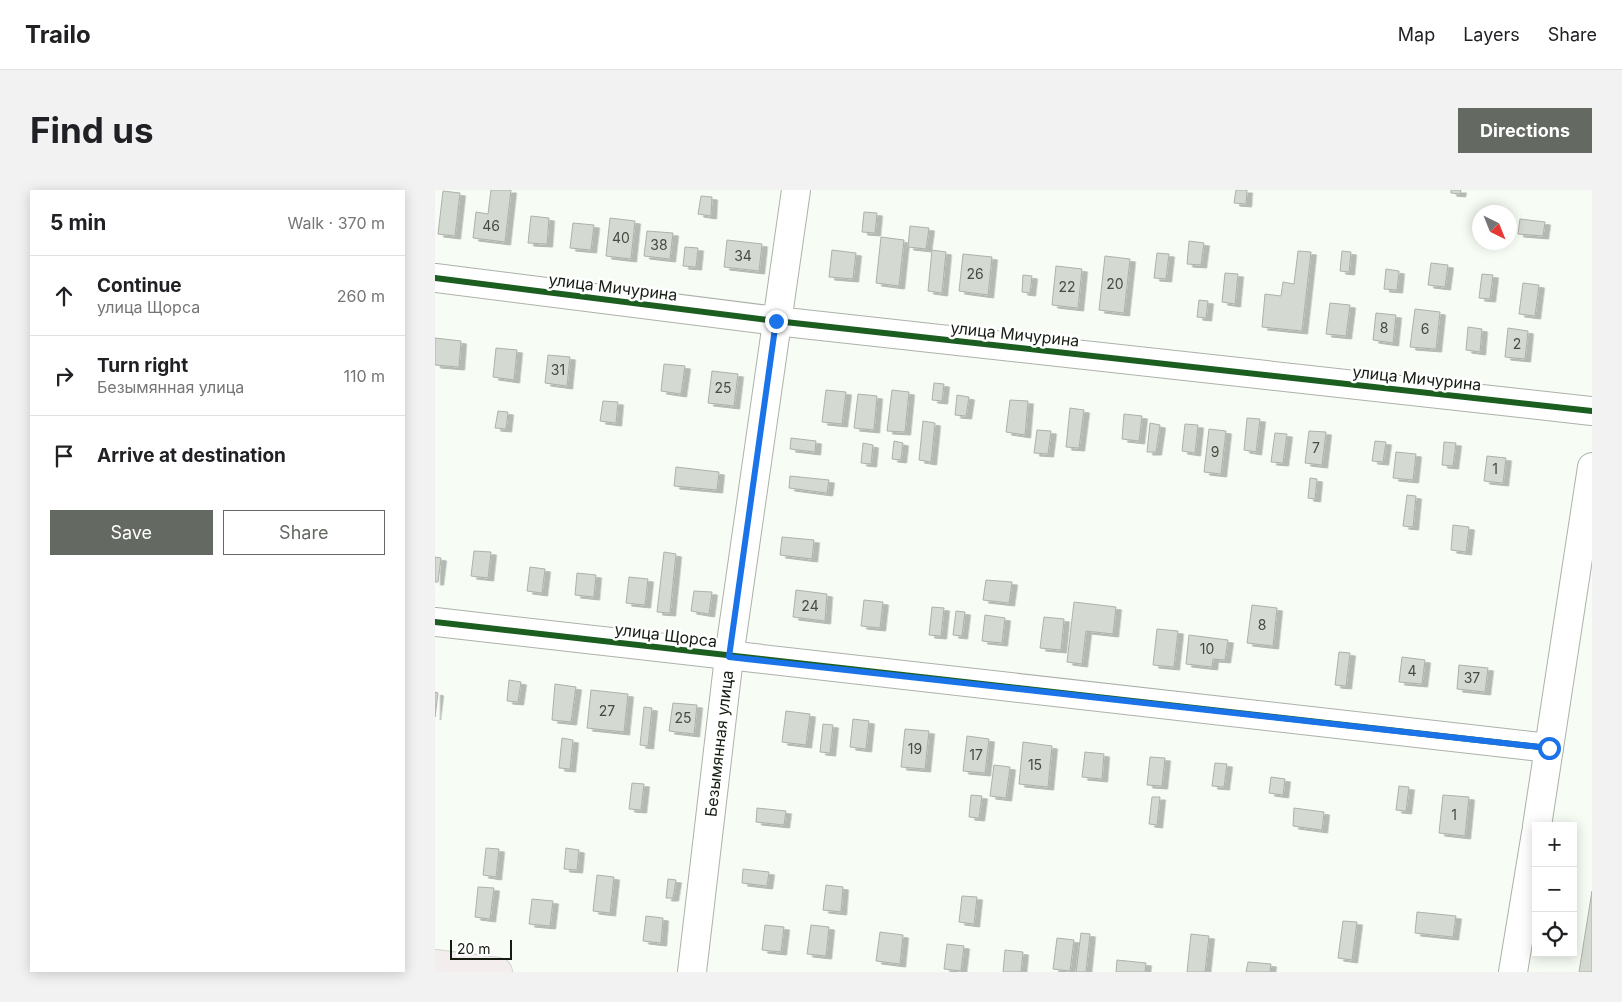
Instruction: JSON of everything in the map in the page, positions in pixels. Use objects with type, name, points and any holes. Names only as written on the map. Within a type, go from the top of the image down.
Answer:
[{"type":"main road","points":[[435,964],[499,972]]},
{"type":"street","name":"Безымянная улица","points":[[693,972],[729,657],[796,190]]},
{"type":"street","name":"улица Мичурина","points":[[435,278],[776,321],[1592,411]]},
{"type":"street","points":[[1538,822],[1592,467]]},
{"type":"street","name":"улица Щорса","points":[[435,622],[729,657],[1549,748]]},
{"type":"street","points":[[1513,972],[1532,856]]},
{"type":"building","points":[[491,190],[511,190],[505,242],[473,238],[476,212],[488,214]]},
{"type":"building","points":[[1236,190],[1247,190],[1246,204],[1234,203]]},
{"type":"building","points":[[1451,190],[1461,190],[1460,194],[1451,193]]},
{"type":"building","points":[[443,191],[460,193],[455,236],[438,234]]},
{"type":"building","points":[[701,196],[712,197],[711,216],[698,214]]},
{"type":"building","points":[[864,212],[877,213],[875,233],[862,232]]},
{"type":"building","points":[[531,216],[549,218],[547,244],[528,243]]},
{"type":"building","points":[[610,218],[635,221],[631,259],[606,256]]},
{"type":"building","points":[[1520,219],[1545,222],[1543,236],[1518,234]]},
{"type":"building","points":[[573,223],[594,225],[591,250],[570,248]]},
{"type":"building","points":[[910,226],[929,228],[926,249],[908,247]]},
{"type":"building","points":[[647,231],[673,233],[670,259],[644,256]]},
{"type":"building","points":[[881,237],[904,240],[899,286],[876,283]]},
{"type":"building","points":[[727,240],[762,244],[759,271],[724,267]]},
{"type":"building","points":[[1189,241],[1204,243],[1201,265],[1187,264]]},
{"type":"building","points":[[685,247],[698,248],[696,267],[683,266]]},
{"type":"building","points":[[832,250],[856,253],[853,279],[829,277]]},
{"type":"building","points":[[932,250],[946,252],[942,293],[928,291]]},
{"type":"building","points":[[1298,251],[1311,252],[1302,331],[1262,327],[1265,294],[1281,296],[1283,282],[1294,284]]},
{"type":"building","points":[[1342,251],[1351,252],[1349,272],[1340,271]]},
{"type":"building","points":[[1157,253],[1169,254],[1166,279],[1154,278]]},
{"type":"building","points":[[963,254],[992,257],[988,295],[959,291]]},
{"type":"building","points":[[1105,256],[1130,259],[1124,313],[1099,310]]},
{"type":"building","points":[[1431,263],[1448,265],[1445,287],[1428,285]]},
{"type":"building","points":[[1056,266],[1082,269],[1078,308],[1052,305]]},
{"type":"building","points":[[1386,269],[1399,271],[1397,290],[1384,289]]},
{"type":"building","points":[[1225,273],[1238,274],[1235,304],[1222,302]]},
{"type":"building","points":[[1482,274],[1493,275],[1490,299],[1479,298]]},
{"type":"building","points":[[1023,275],[1032,276],[1030,293],[1022,292]]},
{"type":"building","points":[[1523,283],[1539,285],[1535,316],[1519,314]]},
{"type":"building","points":[[1199,300],[1208,301],[1206,318],[1197,317]]},
{"type":"building","points":[[1330,303],[1350,305],[1346,336],[1326,334]]},
{"type":"building","points":[[1415,309],[1440,312],[1436,349],[1410,347]]},
{"type":"building","points":[[1376,313],[1396,315],[1393,343],[1373,340]]},
{"type":"building","points":[[1468,327],[1482,329],[1480,352],[1466,350]]},
{"type":"building","points":[[1508,328],[1528,331],[1525,359],[1505,357]]},
{"type":"building","points":[[435,338],[461,341],[459,367],[435,365]]},
{"type":"building","points":[[496,348],[517,350],[514,380],[493,377]]},
{"type":"building","points":[[548,355],[570,357],[567,386],[545,383]]},
{"type":"building","points":[[664,364],[685,366],[681,394],[661,391]]},
{"type":"building","points":[[712,371],[738,374],[734,406],[708,403]]},
{"type":"building","points":[[934,383],[944,384],[942,401],[932,400]]},
{"type":"building","points":[[826,390],[846,392],[842,424],[822,422]]},
{"type":"building","points":[[892,390],[909,392],[905,432],[887,431]]},
{"type":"building","points":[[858,394],[877,396],[874,430],[854,428]]},
{"type":"building","points":[[957,395],[969,397],[966,416],[955,415]]},
{"type":"building","points":[[1010,400],[1028,401],[1025,435],[1006,432]]},
{"type":"building","points":[[603,401],[618,402],[616,423],[600,421]]},
{"type":"building","points":[[1070,408],[1084,410],[1079,448],[1066,447]]},
{"type":"building","points":[[498,411],[508,412],[506,429],[495,428]]},
{"type":"building","points":[[1124,414],[1142,416],[1139,441],[1122,439]]},
{"type":"building","points":[[1247,418],[1260,419],[1256,452],[1244,450]]},
{"type":"building","points":[[923,421],[935,423],[931,462],[919,460]]},
{"type":"building","points":[[1150,423],[1160,425],[1156,452],[1147,452]]},
{"type":"building","points":[[1185,424],[1198,425],[1195,453],[1182,451]]},
{"type":"building","points":[[1209,429],[1226,431],[1221,474],[1204,472]]},
{"type":"building","points":[[1037,430],[1051,431],[1048,454],[1034,453]]},
{"type":"building","points":[[1309,431],[1326,432],[1322,465],[1305,463]]},
{"type":"building","points":[[1275,433],[1287,434],[1283,463],[1271,462]]},
{"type":"building","points":[[791,438],[816,441],[815,452],[790,449]]},
{"type":"building","points":[[894,441],[903,443],[901,460],[892,459]]},
{"type":"building","points":[[1375,441],[1386,442],[1383,462],[1372,461]]},
{"type":"building","points":[[1444,442],[1456,443],[1453,466],[1442,465]]},
{"type":"building","points":[[863,443],[873,445],[871,464],[861,463]]},
{"type":"building","points":[[1396,452],[1416,454],[1413,480],[1393,478]]},
{"type":"building","points":[[1487,456],[1506,458],[1503,483],[1484,481]]},
{"type":"building","points":[[676,467],[719,472],[717,490],[674,486]]},
{"type":"building","points":[[790,476],[829,480],[827,493],[789,488]]},
{"type":"building","points":[[1310,478],[1317,479],[1315,499],[1308,498]]},
{"type":"building","points":[[1407,495],[1416,496],[1413,527],[1403,526]]},
{"type":"building","points":[[1453,525],[1469,527],[1466,552],[1451,550]]},
{"type":"building","points":[[782,537],[814,540],[812,559],[780,555]]},
{"type":"building","points":[[474,551],[491,552],[488,578],[471,576]]},
{"type":"building","points":[[664,552],[676,554],[670,613],[657,612]]},
{"type":"building","points":[[435,557],[441,558],[438,582],[435,582]]},
{"type":"building","points":[[530,567],[545,569],[542,593],[527,591]]},
{"type":"building","points":[[577,573],[596,575],[594,597],[575,595]]},
{"type":"building","points":[[629,577],[648,579],[645,605],[626,603]]},
{"type":"building","points":[[986,580],[1012,582],[1009,603],[983,600]]},
{"type":"building","points":[[796,590],[827,594],[825,621],[793,617]]},
{"type":"building","points":[[694,591],[712,592],[709,614],[691,611]]},
{"type":"building","points":[[864,600],[883,602],[880,628],[861,626]]},
{"type":"building","points":[[1074,602],[1116,607],[1113,634],[1086,631],[1082,664],[1067,662]]},
{"type":"building","points":[[1252,605],[1277,608],[1273,646],[1247,643]]},
{"type":"building","points":[[932,607],[944,608],[941,636],[929,635]]},
{"type":"building","points":[[956,611],[965,612],[962,636],[953,635]]},
{"type":"building","points":[[985,615],[1005,618],[1002,643],[982,641]]},
{"type":"building","points":[[1044,617],[1064,619],[1061,650],[1040,648]]},
{"type":"building","points":[[1157,629],[1178,631],[1174,667],[1153,665]]},
{"type":"building","points":[[1189,635],[1228,640],[1225,660],[1213,659],[1212,667],[1186,664]]},
{"type":"building","points":[[1339,652],[1350,653],[1346,686],[1335,685]]},
{"type":"building","points":[[1402,657],[1425,660],[1422,684],[1399,682]]},
{"type":"building","points":[[1459,665],[1488,668],[1485,692],[1457,689]]},
{"type":"building","points":[[509,680],[521,682],[518,702],[507,701]]},
{"type":"building","points":[[555,684],[576,687],[571,722],[552,720]]},
{"type":"building","points":[[591,690],[628,694],[624,732],[587,728]]},
{"type":"building","points":[[435,692],[438,693],[435,717]]},
{"type":"building","points":[[673,703],[697,705],[694,734],[669,731]]},
{"type":"building","points":[[644,707],[652,708],[648,746],[640,745]]},
{"type":"building","points":[[786,711],[810,714],[806,745],[782,742]]},
{"type":"building","points":[[853,719],[869,721],[866,749],[850,747]]},
{"type":"building","points":[[823,724],[833,725],[830,753],[820,752]]},
{"type":"building","points":[[905,729],[929,731],[925,769],[901,767]]},
{"type":"building","points":[[967,736],[989,739],[985,773],[963,771]]},
{"type":"building","points":[[562,738],[573,740],[570,769],[559,768]]},
{"type":"building","points":[[1023,742],[1052,746],[1048,787],[1019,784]]},
{"type":"building","points":[[1085,752],[1104,754],[1102,779],[1082,777]]},
{"type":"building","points":[[1150,757],[1165,758],[1162,786],[1147,785]]},
{"type":"building","points":[[1215,763],[1227,764],[1224,787],[1212,786]]},
{"type":"building","points":[[994,765],[1010,767],[1006,798],[990,796]]},
{"type":"building","points":[[1271,777],[1285,779],[1283,795],[1269,793]]},
{"type":"building","points":[[632,783],[644,784],[641,810],[629,809]]},
{"type":"building","points":[[1399,786],[1409,787],[1406,811],[1396,810]]},
{"type":"building","points":[[971,795],[982,796],[979,818],[969,817]]},
{"type":"building","points":[[1443,795],[1469,797],[1465,836],[1439,833]]},
{"type":"building","points":[[1152,797],[1160,797],[1157,825],[1149,824]]},
{"type":"building","points":[[757,808],[786,811],[784,825],[756,822]]},
{"type":"building","points":[[1294,808],[1324,812],[1322,830],[1293,826]]},
{"type":"building","points":[[486,848],[499,849],[496,877],[483,875]]},
{"type":"building","points":[[566,848],[579,850],[577,870],[564,869]]},
{"type":"building","points":[[743,869],[769,872],[767,886],[742,883]]},
{"type":"building","points":[[597,875],[614,877],[610,913],[593,911]]},
{"type":"building","points":[[668,879],[676,880],[673,898],[666,898]]},
{"type":"building","points":[[826,885],[843,887],[841,912],[823,910]]},
{"type":"building","points":[[478,887],[494,888],[490,919],[475,917]]},
{"type":"building","points":[[1592,891],[1592,972],[1579,972]]},
{"type":"building","points":[[962,896],[977,897],[974,924],[959,922]]},
{"type":"building","points":[[532,899],[553,901],[550,926],[529,924]]},
{"type":"building","points":[[1417,912],[1456,916],[1453,937],[1415,933]]},
{"type":"building","points":[[646,916],[663,918],[661,943],[643,941]]},
{"type":"building","points":[[1343,921],[1357,922],[1352,960],[1338,958]]},
{"type":"building","points":[[765,925],[784,927],[781,952],[762,950]]},
{"type":"building","points":[[811,925],[829,927],[826,956],[807,954]]},
{"type":"building","points":[[880,932],[903,935],[900,964],[876,961]]},
{"type":"building","points":[[1081,933],[1090,934],[1086,972],[1076,972]]},
{"type":"building","points":[[1191,934],[1209,936],[1205,972],[1187,972]]},
{"type":"building","points":[[1057,938],[1074,940],[1070,971],[1053,969]]},
{"type":"building","points":[[947,944],[964,946],[961,971],[944,969]]},
{"type":"building","points":[[1005,950],[1023,952],[1021,972],[1003,972]]},
{"type":"building","points":[[1117,960],[1146,963],[1145,972],[1116,972]]},
{"type":"building","points":[[1248,962],[1271,964],[1270,972],[1246,972]]},
{"type":"cycle path","points":[[435,278],[776,321],[1592,411]]},
{"type":"cycle path","points":[[435,622],[1549,748]]},
{"type":"route","points":[[776,321],[729,657],[1549,748]]}]
